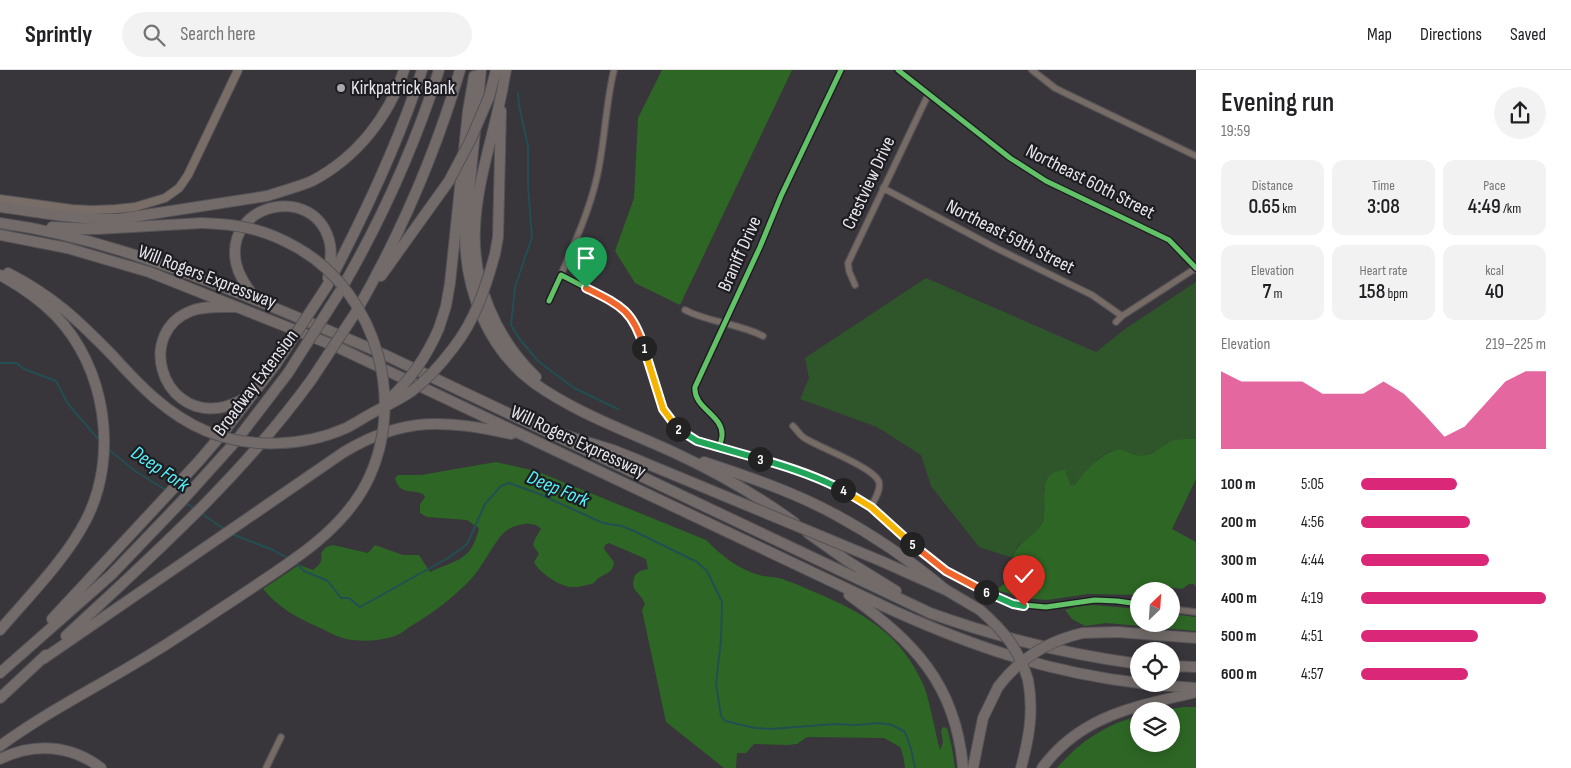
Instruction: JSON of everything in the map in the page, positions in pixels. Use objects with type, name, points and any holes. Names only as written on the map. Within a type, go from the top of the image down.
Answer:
[{"type":"highway","points":[[0,207],[73,218],[119,219],[267,196],[289,190],[311,181],[331,169],[361,143],[386,112],[404,70]]},
{"type":"highway","name":"Broadway Extension","points":[[16,658],[110,575],[210,470],[253,419],[288,373],[339,293],[372,234],[420,126],[439,70]]},
{"type":"highway","points":[[356,312],[392,245],[417,192],[442,126],[460,70]]},
{"type":"highway","points":[[366,416],[391,397],[411,376],[429,350],[440,328],[450,283],[468,111],[476,70]]},
{"type":"highway","points":[[481,70],[465,233],[466,265],[480,314],[503,351],[520,371],[534,383],[561,400],[675,453],[750,492],[846,560],[930,612]]},
{"type":"highway","points":[[0,698],[168,541],[226,483],[268,436],[312,379],[356,312],[448,181],[470,141],[489,97],[496,70]]},
{"type":"highway","points":[[506,70],[478,198],[475,228],[476,262],[488,306],[504,337],[523,364],[561,400]]},
{"type":"highway","points":[[0,673],[199,461],[276,364],[327,286],[366,210],[383,174],[422,71]]},
{"type":"highway","points":[[0,270],[26,282],[61,306],[82,324],[149,394],[167,409],[207,431],[233,439],[263,443],[303,441],[340,430],[417,387],[437,368],[455,346],[477,307],[487,283],[498,237],[501,97]]},
{"type":"highway","points":[[256,300],[238,272],[235,253],[236,244],[247,222],[262,211],[270,208],[284,206],[296,208],[310,214],[320,223],[328,236],[331,250],[327,286]]},
{"type":"highway","name":"Will Rogers Expressway","points":[[0,222],[126,250],[256,300],[383,354],[930,612],[991,634],[1028,644],[1130,663]]},
{"type":"highway","points":[[0,746],[21,730],[154,652],[237,598],[308,549],[326,534],[350,508],[363,490],[380,447],[384,424],[384,392],[381,361],[366,322],[350,295],[337,280],[317,261],[297,247],[277,237],[233,224],[202,223],[98,229],[16,225]]},
{"type":"highway","name":"Will Rogers Expressway","points":[[0,236],[66,248],[122,263],[188,286],[348,352],[924,624],[1007,656],[1064,671],[1130,682]]},
{"type":"highway","points":[[0,275],[33,296],[55,316],[81,353],[96,386],[102,410],[104,433],[104,454],[98,488],[87,518],[72,544],[0,630]]},
{"type":"highway","points":[[239,307],[204,307],[189,312],[175,321],[165,336],[160,353],[162,369],[174,393],[190,404],[200,407],[223,407],[254,394]]},
{"type":"highway","points":[[43,658],[356,445],[402,428],[428,424],[458,424],[529,438]]},
{"type":"highway","points":[[532,425],[613,450],[638,460],[881,561],[946,590],[980,610],[1009,638],[1020,656],[1028,680],[1032,701],[1031,722],[1021,768]]},
{"type":"highway","points":[[675,453],[783,490],[835,514],[914,564],[946,590]]},
{"type":"highway","points":[[826,578],[882,619],[920,656],[935,678],[952,712],[964,768]]},
{"type":"highway","points":[[974,768],[983,718],[998,687],[1014,668],[1034,652],[1055,641],[1083,633],[1110,632],[1196,638]]},
{"type":"highway","points":[[1180,666],[1196,667]]},
{"type":"highway","points":[[1180,687],[1196,688]]},
{"type":"highway","points":[[1042,768],[1067,742],[1097,722],[1132,707],[1196,692]]},
{"type":"highway","points":[[0,759],[30,749],[53,748],[79,755],[101,768]]},
{"type":"street","points":[[0,199],[72,209],[116,209],[135,207],[165,198],[179,188],[188,175],[238,70]]},
{"type":"street","points":[[549,301],[583,224],[597,180],[610,86],[614,70]]},
{"type":"street","name":"Braniff Drive","points":[[719,447],[722,435],[720,425],[701,404],[695,392],[695,387],[726,324],[781,196],[841,70]]},
{"type":"street","name":"Northeast 60th Street","points":[[898,70],[1010,158],[1046,181],[1169,240],[1196,268]]},
{"type":"street","points":[[1032,70],[1065,94],[1196,156]]},
{"type":"street","name":"Crestview Drive","points":[[855,285],[849,272],[848,263],[928,95]]},
{"type":"street","name":"Northeast 59th Street","points":[[883,188],[994,247],[1092,295],[1122,316]]},
{"type":"street","points":[[1116,322],[1122,316],[1196,268]]},
{"type":"street","points":[[561,275],[616,303],[629,314],[639,330],[663,409],[676,427],[697,441],[787,466],[818,477],[871,507],[946,571],[983,591],[1013,604],[1046,607],[1096,600],[1130,603]]},
{"type":"street","points":[[685,310],[707,320],[748,328],[763,336]]},
{"type":"street","points":[[793,426],[802,437],[843,457],[877,479],[879,491],[871,507]]},
{"type":"street","points":[[1180,609],[1196,612]]},
{"type":"street","points":[[266,768],[281,737]]},
{"type":"green space","points":[[662,70],[792,70],[680,305],[635,283],[615,251],[634,198],[638,118]]},
{"type":"green space","points":[[926,278],[1096,352],[1125,329],[1196,282],[1196,439],[1177,440],[1167,443],[1159,450],[1140,457],[1127,452],[1111,451],[1099,458],[1075,485],[1072,485],[1069,481],[1067,473],[1044,488],[1045,507],[1043,520],[1033,536],[1018,547],[1013,558],[979,547],[931,486],[921,455],[877,427],[800,399],[809,378],[805,358]]},
{"type":"green space","points":[[1180,439],[1196,439],[1196,479],[1172,529],[1196,542],[1196,586],[1189,584],[1182,589],[1180,589],[1180,582],[1130,582],[1130,595],[1088,594],[1047,600],[1026,598],[996,590],[1004,584],[1010,589],[1021,581],[1020,566],[1013,558],[1018,547],[1037,531],[1043,520],[1046,482],[1050,476],[1065,470],[1071,485],[1075,485],[1094,463],[1108,453],[1120,450],[1142,456],[1154,452],[1169,442]]},
{"type":"green space","points":[[496,462],[536,471],[706,540],[725,557],[746,570],[795,583],[841,604],[870,620],[894,641],[914,667],[926,691],[940,750],[943,742],[941,731],[943,727],[947,728],[955,768],[905,768],[900,747],[884,738],[807,737],[797,744],[754,744],[746,753],[737,753],[736,768],[724,768],[666,722],[642,610],[645,604],[633,585],[635,575],[640,571],[648,569],[646,559],[609,543],[605,545],[604,549],[614,562],[611,570],[594,583],[579,587],[569,587],[546,575],[534,562],[539,554],[533,545],[541,529],[538,526],[529,524],[514,526],[502,535],[475,574],[450,599],[399,634],[377,640],[352,640],[336,635],[288,611],[263,589],[299,565],[313,570],[320,563],[321,553],[326,547],[333,545],[368,553],[375,545],[403,555],[419,555],[430,572],[462,558],[472,547],[479,528],[467,520],[427,517],[420,513],[420,504],[425,497],[423,494],[402,489],[395,478],[398,475],[421,475]]},
{"type":"green space","points":[[1093,605],[1130,608],[1130,625],[1106,623],[1085,626],[1072,619],[1065,610]]},
{"type":"green space","points":[[1180,615],[1196,617],[1196,631],[1180,630]]},
{"type":"green space","points":[[1196,707],[1196,768],[1057,768],[1074,750],[1094,735],[1130,718],[1130,752],[1180,752],[1180,708]]},
{"type":"waterway","points":[[518,92],[528,147],[528,186],[532,237],[515,287],[511,325],[538,361],[574,388],[618,409]]},
{"type":"waterway","name":"Deep Fork","points":[[0,363],[16,363],[24,369],[56,381],[68,404],[100,441]]},
{"type":"waterway","name":"Deep Fork","points":[[107,448],[135,471],[166,490]]},
{"type":"waterway","name":"Deep Fork","points":[[296,563],[304,571],[328,581],[341,598],[349,598],[360,607],[448,558],[467,544],[485,504],[501,486],[509,483],[537,493],[603,523],[622,526],[636,532],[697,562],[707,571],[722,602],[721,640],[716,684],[721,716],[725,721],[755,728],[771,729],[835,724],[879,723],[892,725],[905,732],[915,768]]},
{"type":"waterway","name":"Deep Fork","points":[[184,502],[195,509]]},
{"type":"waterway","name":"Deep Fork","points":[[201,513],[224,529]]},
{"type":"waterway","name":"Deep Fork","points":[[232,534],[273,550],[289,559]]},
{"type":"cycle path","points":[[719,447],[722,437],[721,428],[699,401],[695,387],[760,247],[781,196],[841,70]]},
{"type":"cycle path","points":[[898,70],[1010,158],[1046,181],[1169,240],[1196,268]]},
{"type":"cycle path","points":[[549,301],[561,275],[616,303],[629,314],[639,330],[663,409],[676,427],[697,441],[819,477],[871,507],[946,571],[983,591],[1013,604],[1046,607],[1095,600],[1130,603]]},
{"type":"place","name":"Kirkpatrick Bank","points":[[341,88]]},
{"type":"route","points":[[586,288],[616,303],[629,314],[639,330],[663,409],[676,427],[697,441],[787,466],[818,477],[871,507],[914,546],[946,571],[983,591],[1013,604],[1024,606]]}]
